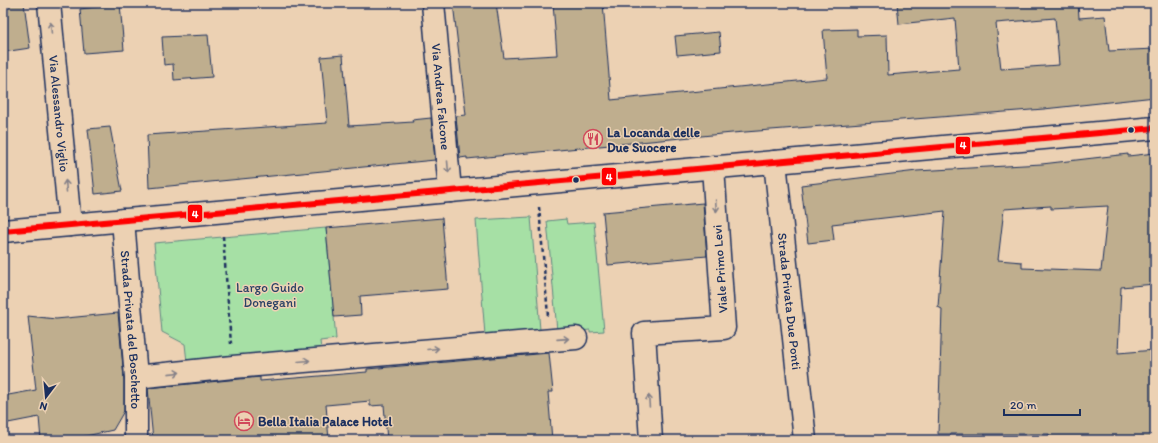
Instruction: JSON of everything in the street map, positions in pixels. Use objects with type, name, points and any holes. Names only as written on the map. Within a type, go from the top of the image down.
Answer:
[{"type":"street","name":"Via Alessandro Viglio","points":[[49,3],[70,225]]},
{"type":"street","name":"Via Andrea Falcone","points":[[433,3],[450,191]]},
{"type":"street","points":[[3,230],[1155,128]]},
{"type":"street","name":"Strada Privata Due Ponti","points":[[775,162],[804,440]]},
{"type":"street","name":"Viale Primo Levi","points":[[651,440],[644,333],[724,328],[713,167]]},
{"type":"street","name":"Strada Privata del Boschetto","points":[[123,220],[136,377],[136,440]]},
{"type":"street","points":[[136,377],[233,367],[576,338]]},
{"type":"path","points":[[539,207],[550,339]]},
{"type":"path","points":[[222,235],[233,367]]},
{"type":"green space","points":[[531,217],[540,330],[485,335],[476,220]]},
{"type":"green space","points":[[566,219],[567,224],[594,222],[604,331],[590,332],[590,330],[560,333],[557,331],[547,221]]},
{"type":"green space","name":"Largo Guido Donegani","points":[[326,228],[336,339],[320,341],[322,359],[187,362],[185,344],[162,332],[154,243]]},
{"type":"building","points":[[24,3],[30,48],[3,52],[3,4]]},
{"type":"building","points":[[453,3],[496,3],[504,58],[557,55],[553,3],[603,3],[611,100],[827,78],[823,30],[857,29],[857,36],[887,35],[888,75],[959,69],[955,18],[899,24],[897,3],[1078,3],[1079,18],[1105,16],[1109,51],[1155,49],[1155,97],[1044,109],[732,133],[467,159],[467,157],[460,158],[456,116],[466,115]],"holes":[[[1055,18],[1059,65],[1001,69],[996,23]]]},
{"type":"building","points":[[120,4],[124,50],[84,53],[80,9]]},
{"type":"building","points":[[719,32],[721,51],[677,55],[675,36]]},
{"type":"building","points":[[208,35],[212,77],[174,80],[173,64],[164,65],[162,37]]},
{"type":"building","points":[[343,55],[349,126],[413,122],[412,120],[431,118],[435,160],[149,188],[147,135],[327,123],[321,57]]},
{"type":"building","points":[[110,127],[122,191],[95,194],[88,129]]},
{"type":"building","points":[[1155,153],[1155,284],[1121,287],[1118,353],[1155,350],[1155,440],[1049,440],[1049,434],[938,434],[942,309],[938,307],[945,211],[832,224],[834,240],[808,243],[801,185],[917,171],[1042,164],[1128,154],[1128,156]],"holes":[[[1051,206],[1051,209],[1108,206],[1101,271],[1022,268],[1022,262],[998,260],[1004,209]]]},
{"type":"building","points":[[703,203],[707,256],[608,265],[603,212]]},
{"type":"building","points":[[442,218],[448,289],[360,296],[361,315],[334,317],[326,228]]},
{"type":"building","points":[[118,313],[124,378],[124,411],[113,430],[68,440],[41,440],[39,417],[3,424],[3,396],[36,390],[28,316],[56,319]]},
{"type":"building","points":[[549,353],[553,392],[548,392],[552,440],[387,440],[384,405],[370,406],[370,401],[326,405],[329,440],[153,440],[148,388],[260,377],[260,381],[367,372],[367,369]]},
{"type":"transit line","name":"4","points":[[3,231],[1155,128]]},
{"type":"place","name":"La Locanda delle Due Suocere","points":[[593,139]]},
{"type":"place","name":"Bella Italia Palace Hotel","points":[[244,421]]}]
